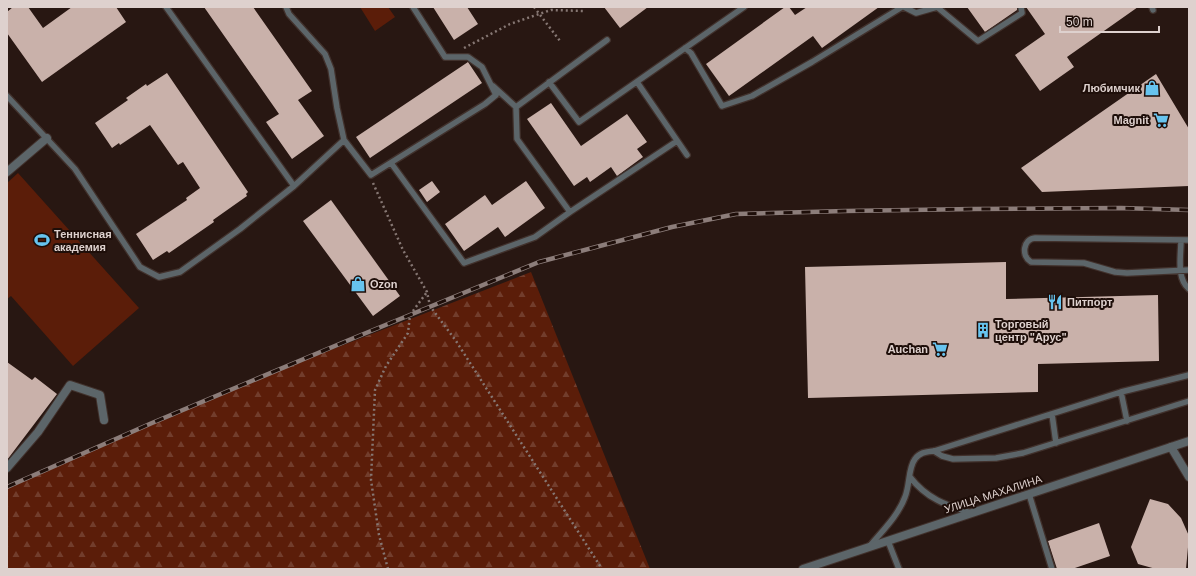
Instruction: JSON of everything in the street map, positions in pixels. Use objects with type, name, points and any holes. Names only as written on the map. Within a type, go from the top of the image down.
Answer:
[{"type":"street","points":[[7,172],[47,138]]},
{"type":"street","points":[[7,468],[38,432],[70,385],[100,394],[104,420]]},
{"type":"street","name":"УЛИЦА МАХАЛИНА","points":[[803,569],[1189,440]]},
{"type":"street","points":[[1171,447],[1189,477]]},
{"type":"lane","points":[[166,7],[294,186]]},
{"type":"lane","points":[[286,7],[289,14],[325,54],[331,69],[344,140],[371,175],[485,104],[496,95],[482,67],[468,57],[445,57],[413,7]]},
{"type":"lane","points":[[549,82],[579,122],[744,7]]},
{"type":"lane","points":[[685,48],[691,53],[722,106],[752,96],[903,7],[916,14],[937,7],[978,42],[1022,13],[1021,7]]},
{"type":"lane","points":[[516,107],[607,40]]},
{"type":"lane","points":[[637,82],[687,155]]},
{"type":"lane","points":[[491,84],[516,107],[517,139],[570,212]]},
{"type":"lane","points":[[7,96],[75,169],[140,267],[159,277],[180,272],[240,229],[294,186],[344,140]]},
{"type":"lane","points":[[391,163],[464,263],[535,237],[677,141]]},
{"type":"lane","points":[[1189,240],[1031,238],[1026,243],[1025,252],[1027,260],[1035,263],[1084,263],[1115,272],[1127,273],[1189,270]]},
{"type":"lane","points":[[1181,240],[1182,280],[1184,285],[1189,289]]},
{"type":"lane","points":[[869,547],[899,510],[906,496],[910,469],[916,457],[921,453],[1121,392],[1189,375]]},
{"type":"lane","points":[[1121,392],[1127,421]]},
{"type":"lane","points":[[934,450],[942,456],[953,459],[996,458],[1023,453],[1189,401]]},
{"type":"lane","points":[[1052,414],[1056,442]]},
{"type":"lane","points":[[910,477],[927,495],[942,503],[971,513]]},
{"type":"lane","points":[[1028,494],[1052,569]]},
{"type":"lane","points":[[888,541],[899,569]]},
{"type":"path","points":[[534,7],[560,41]]},
{"type":"path","points":[[445,57],[510,24],[551,10],[583,11]]},
{"type":"path","points":[[371,175],[384,211],[403,250],[427,292],[430,306],[456,341],[602,569]]},
{"type":"path","points":[[388,569],[378,535],[371,480],[375,390],[386,366],[408,333],[410,315],[427,292]]},
{"type":"green space","points":[[360,7],[388,7],[395,17],[375,31]]},
{"type":"green space","name":"Теннисная академия","points":[[18,173],[139,308],[73,366],[11,296],[7,299],[7,183]]},
{"type":"green space","points":[[531,272],[650,569],[7,569],[7,487],[228,390]]},
{"type":"building","points":[[13,7],[28,7],[43,28],[72,7],[116,7],[126,22],[42,82],[7,33],[7,12]]},
{"type":"building","points":[[204,7],[253,7],[312,91],[298,100],[324,136],[292,159],[266,122],[279,114]]},
{"type":"building","points":[[433,7],[467,7],[478,24],[454,40]]},
{"type":"building","points":[[604,7],[648,7],[620,28]]},
{"type":"building","points":[[785,7],[789,7],[795,15],[807,7],[879,7],[822,48],[813,36],[729,96],[706,64]]},
{"type":"building","points":[[967,7],[1017,7],[1017,10],[985,32]]},
{"type":"building","points":[[1026,7],[1138,7],[1067,57],[1074,67],[1040,91],[1015,55],[1045,34]]},
{"type":"building","points":[[468,62],[482,83],[370,158],[356,137]]},
{"type":"building","points":[[167,73],[248,192],[246,194],[247,196],[213,220],[214,222],[169,253],[167,251],[153,260],[136,234],[187,200],[186,198],[200,188],[183,162],[178,165],[150,125],[120,145],[119,143],[112,148],[95,123],[128,100],[126,98],[146,84],[147,86]]},
{"type":"building","points":[[1156,74],[1189,129],[1189,186],[1042,192],[1021,168]]},
{"type":"building","points":[[551,103],[581,146],[627,114],[647,142],[637,149],[643,157],[617,176],[611,167],[590,182],[587,177],[574,186],[527,119]]},
{"type":"building","points":[[432,181],[440,192],[427,202],[419,190]]},
{"type":"building","points":[[526,181],[545,208],[505,237],[498,227],[464,251],[445,224],[485,195],[492,205]]},
{"type":"building","points":[[331,200],[400,296],[373,316],[303,221]]},
{"type":"building","name":"Торговый центр \"Арус\"","points":[[1006,262],[1006,299],[1158,295],[1159,361],[1038,364],[1038,392],[808,398],[805,267]]},
{"type":"building","points":[[7,362],[32,380],[35,377],[57,394],[7,460]]},
{"type":"building","points":[[1150,499],[1168,504],[1181,518],[1189,536],[1186,569],[1156,569],[1138,564],[1131,547]]},
{"type":"building","points":[[1099,523],[1110,556],[1072,569],[1057,569],[1048,541]]},
{"type":"railway","points":[[7,487],[152,423],[539,262],[672,227],[736,214],[974,209],[1121,208],[1189,210]]},
{"type":"place","name":"Любимчик","points":[[1152,88]]},
{"type":"place","name":"Magnit","points":[[1161,120]]},
{"type":"place","name":"Теннисная академия","points":[[42,240]]},
{"type":"place","name":"Ozon","points":[[358,284]]},
{"type":"place","name":"Питпорт","points":[[1055,302]]},
{"type":"place","name":"Торговый центр \"Арус\"","points":[[983,330]]},
{"type":"place","name":"Auchan","points":[[940,349]]}]
